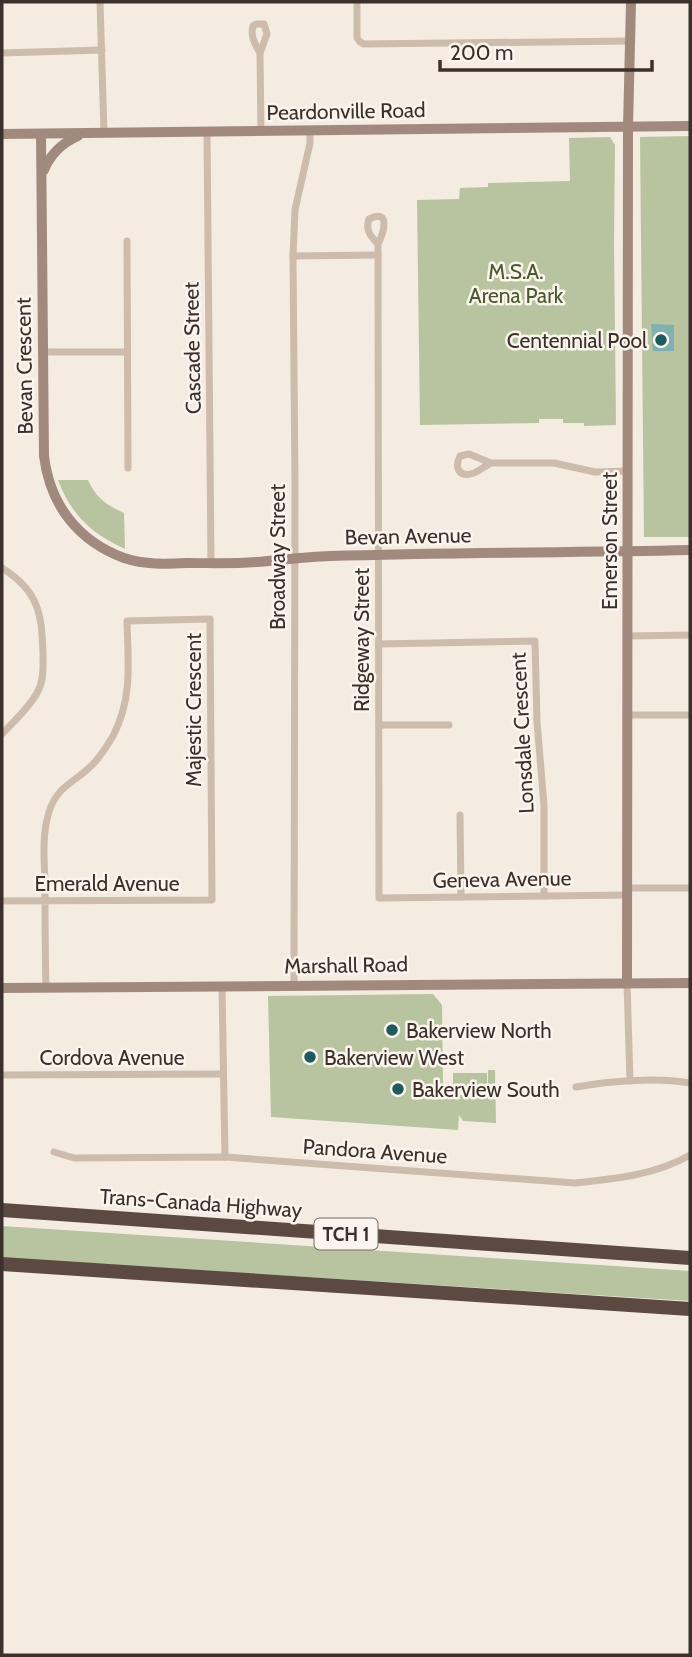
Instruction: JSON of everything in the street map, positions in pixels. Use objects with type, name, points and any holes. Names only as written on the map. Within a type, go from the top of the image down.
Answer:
[{"type":"highway","name":"Trans-Canada Highway","points":[[2,1210],[690,1258]]},
{"type":"highway","points":[[2,1264],[690,1309]]},
{"type":"main road","name":"Emerson Street","points":[[627,982],[628,127],[631,2]]},
{"type":"main road","name":"Peardonville Road","points":[[2,134],[690,126]]},
{"type":"main road","name":"Bevan Crescent","points":[[41,134],[44,456],[48,480],[71,522],[87,538],[127,559]]},
{"type":"main road","points":[[41,176],[47,161],[58,148],[82,134]]},
{"type":"main road","name":"Bevan Avenue","points":[[127,559],[153,564],[379,555],[690,550]]},
{"type":"main road","name":"Marshall Road","points":[[2,988],[690,982]]},
{"type":"street","points":[[100,2],[104,133]]},
{"type":"street","points":[[357,2],[357,38],[364,44],[630,41]]},
{"type":"street","points":[[2,53],[102,50]]},
{"type":"street","points":[[260,53],[261,132]]},
{"type":"street","name":"Broadway Street","points":[[294,985],[293,256],[295,210],[310,143],[310,131]]},
{"type":"street","name":"Cascade Street","points":[[207,132],[211,563]]},
{"type":"street","points":[[127,241],[128,468]]},
{"type":"street","name":"Ridgeway Street","points":[[378,244],[379,898]]},
{"type":"street","points":[[293,256],[378,255]]},
{"type":"street","points":[[43,352],[127,352]]},
{"type":"street","points":[[491,463],[554,463],[595,472],[628,471]]},
{"type":"street","points":[[2,568],[19,578],[35,600],[42,627],[43,673],[36,694],[2,734]]},
{"type":"street","name":"Majestic Crescent","points":[[46,988],[44,830],[50,809],[61,789],[92,766],[122,719],[128,687],[127,621],[210,620],[212,900]]},
{"type":"street","points":[[628,636],[690,635]]},
{"type":"street","name":"Lonsdale Crescent","points":[[379,644],[535,641],[537,722],[544,804],[544,896]]},
{"type":"street","points":[[628,715],[690,715]]},
{"type":"street","points":[[379,725],[449,725]]},
{"type":"street","points":[[460,815],[461,897]]},
{"type":"street","name":"Geneva Avenue","points":[[379,898],[544,896],[690,888]]},
{"type":"street","name":"Emerald Avenue","points":[[2,901],[212,900]]},
{"type":"street","name":"Emerson Street","points":[[627,982],[630,1081]]},
{"type":"street","points":[[222,986],[225,1157]]},
{"type":"street","name":"Cordova Avenue","points":[[2,1075],[223,1074]]},
{"type":"street","points":[[576,1087],[630,1081],[690,1083]]},
{"type":"street","name":"Pandora Avenue","points":[[54,1152],[74,1158],[225,1157],[575,1183],[659,1169],[690,1155]]},
{"type":"green space","points":[[690,136],[690,537],[644,537],[640,137]]},
{"type":"green space","name":"M.S.A. Arena Park","points":[[610,137],[615,145],[616,425],[584,426],[584,423],[563,423],[563,419],[539,419],[539,423],[420,425],[417,200],[459,199],[460,188],[488,187],[488,183],[570,181],[569,138]]},
{"type":"green space","points":[[58,480],[88,480],[102,500],[124,513],[125,549],[102,537],[84,522],[70,504]]},
{"type":"green space","points":[[433,994],[442,1005],[443,1083],[452,1093],[459,1095],[488,1094],[488,1070],[495,1070],[496,1123],[463,1121],[459,1115],[458,1130],[271,1117],[268,996]]},
{"type":"green space","points":[[453,1073],[487,1073],[487,1092],[453,1092]]},
{"type":"green space","points":[[2,1226],[690,1271],[690,1301],[2,1258]]},
{"type":"water","points":[[651,324],[674,325],[674,351],[653,351]]},
{"type":"place","name":"Centennial Pool","points":[[661,340]]},
{"type":"place","name":"Bakerview North","points":[[392,1030]]},
{"type":"place","name":"Bakerview West","points":[[310,1057]]},
{"type":"place","name":"Bakerview South","points":[[398,1089]]}]
